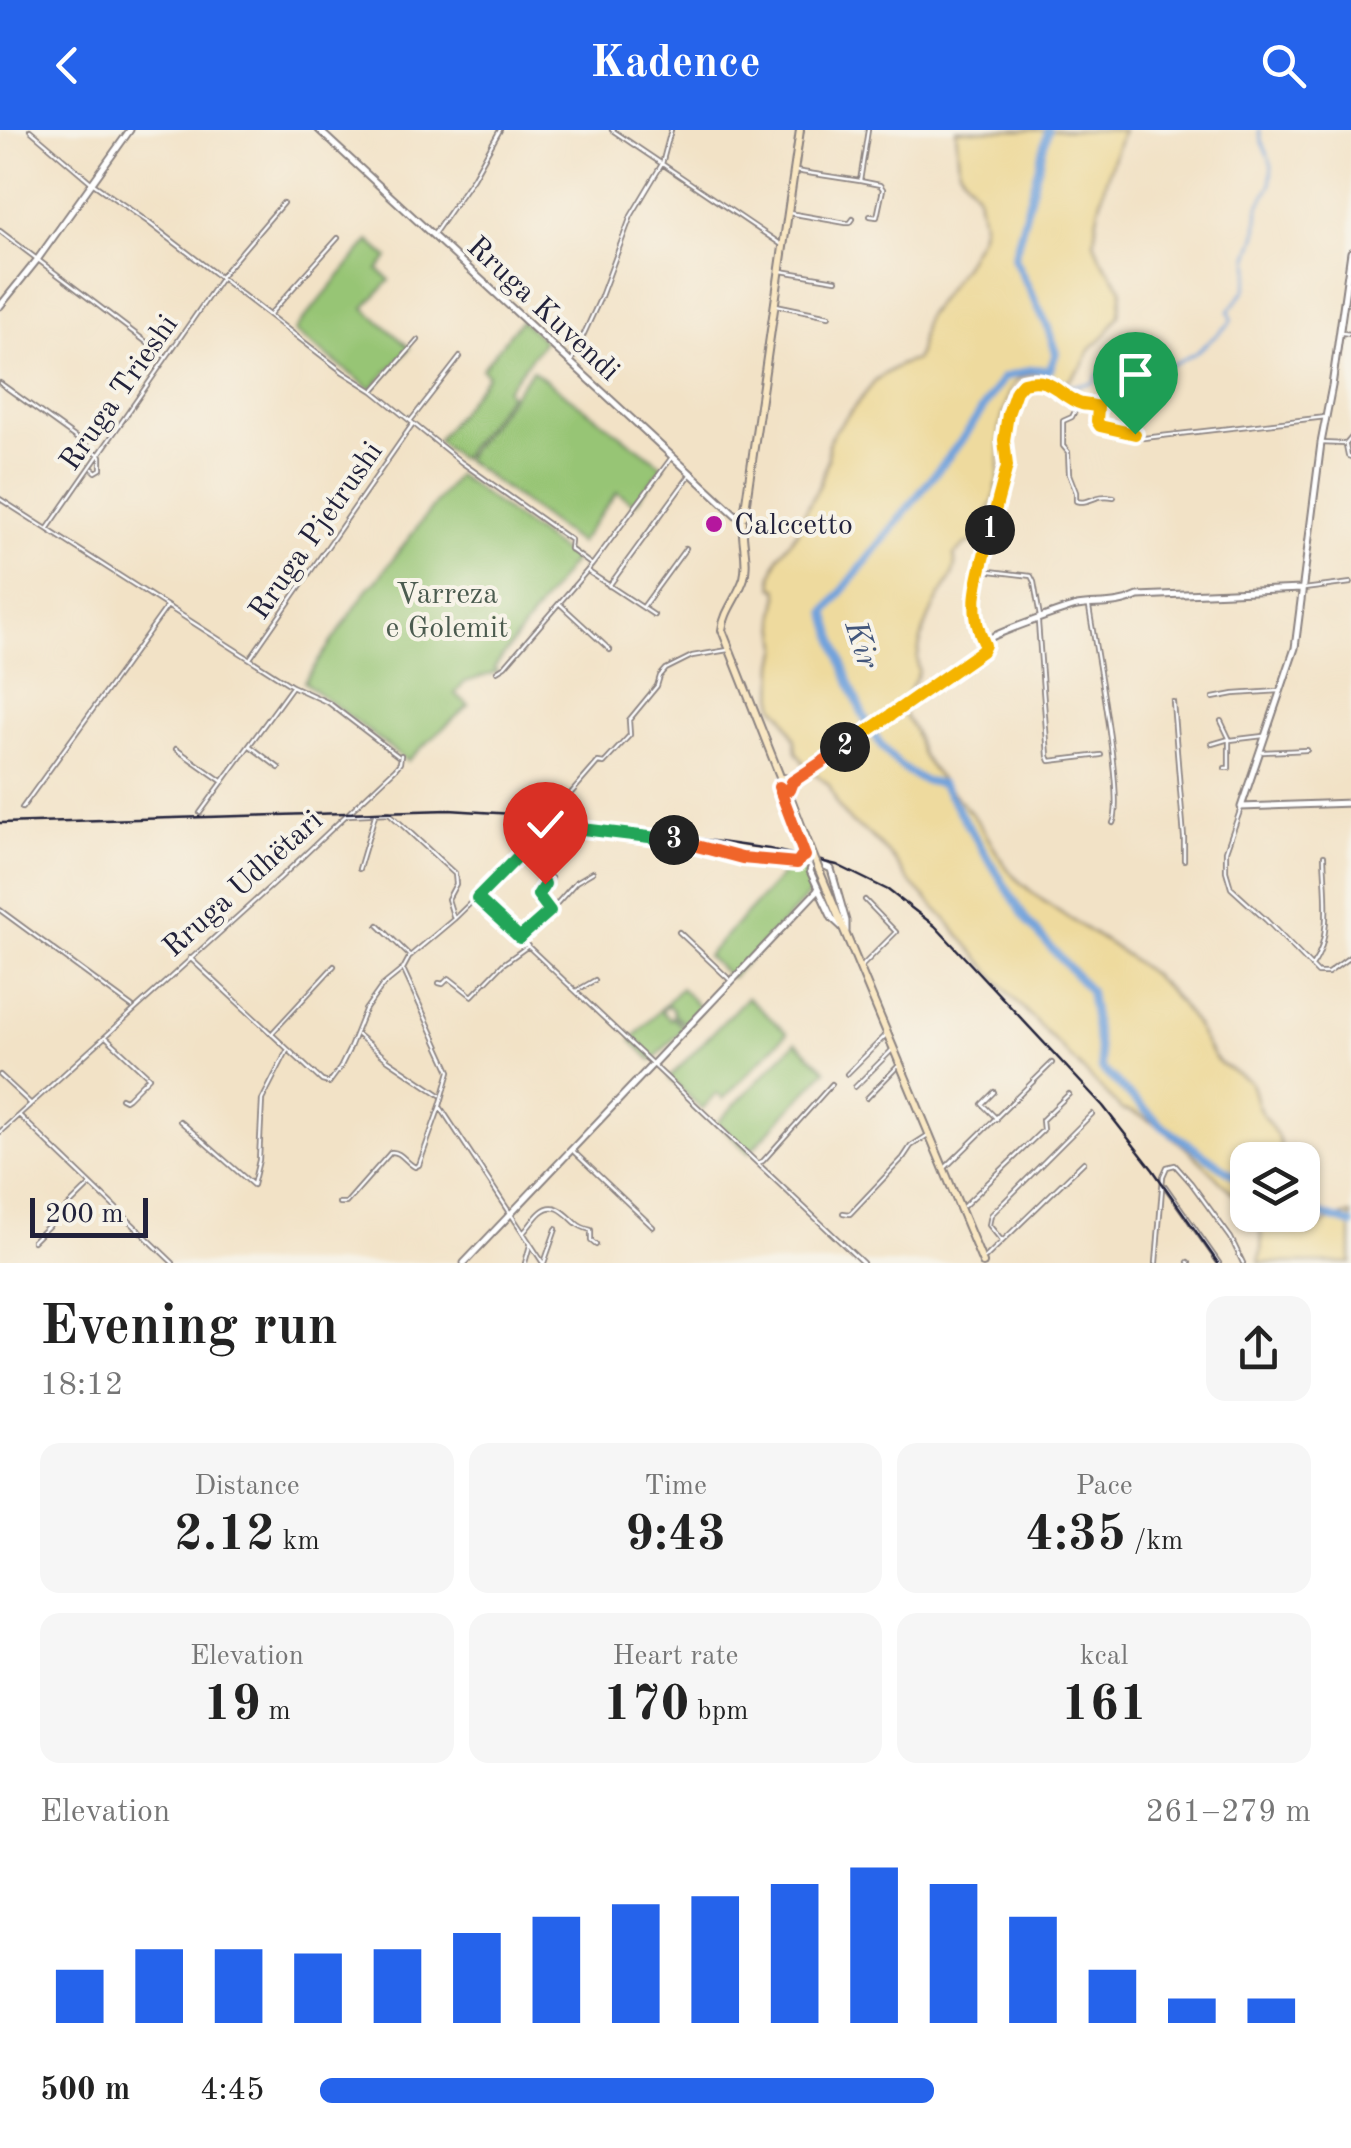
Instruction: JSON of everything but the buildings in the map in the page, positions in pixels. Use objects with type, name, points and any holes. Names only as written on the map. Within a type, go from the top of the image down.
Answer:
[{"type":"main road","points":[[800,130],[742,518],[744,577],[722,625],[728,650],[783,786],[982,1262]]},
{"type":"main road","points":[[783,786],[792,786],[795,780]]},
{"type":"street","points":[[30,130],[92,183],[373,391],[461,462],[571,540],[570,549],[592,565]]},
{"type":"street","points":[[0,306],[130,130]]},
{"type":"street","name":"Rruga Kuvendi","points":[[319,130],[742,518]]},
{"type":"street","points":[[433,236],[500,130]]},
{"type":"street","points":[[612,130],[783,246]]},
{"type":"street","points":[[570,363],[600,299],[631,216],[662,164],[670,130]]},
{"type":"street","points":[[860,181],[868,130]]},
{"type":"street","points":[[794,170],[880,186],[883,189],[877,216],[870,216]]},
{"type":"street","name":"Rruga Trieshi","points":[[47,529],[221,278],[283,203]]},
{"type":"street","points":[[788,213],[846,223],[853,219]]},
{"type":"street","points":[[0,231],[166,356]]},
{"type":"street","points":[[268,315],[338,238]]},
{"type":"street","points":[[1351,252],[1295,648],[1226,851],[1231,888],[1312,967],[1322,974],[1328,973],[1351,956]]},
{"type":"street","points":[[779,270],[836,280]]},
{"type":"street","points":[[774,304],[829,316]]},
{"type":"street","points":[[1340,333],[1351,334]]},
{"type":"street","points":[[373,391],[418,340]]},
{"type":"street","name":"Rruga Pjetrushi","points":[[250,659],[460,356]]},
{"type":"street","points":[[985,645],[974,605],[993,511],[1006,472],[1004,434],[1008,414],[1023,383],[1040,380],[1078,404],[1098,407],[1100,426],[1144,438],[1327,416]]},
{"type":"street","points":[[0,383],[98,454],[102,466],[99,472],[93,469]]},
{"type":"street","points":[[1078,404],[1072,417],[1064,422],[1062,446],[1068,452],[1076,501],[1085,502],[1099,495],[1114,497]]},
{"type":"street","points":[[1351,438],[1346,444],[1351,457]]},
{"type":"street","points":[[1322,443],[1346,444]]},
{"type":"street","points":[[497,671],[592,565],[672,457]]},
{"type":"street","points":[[609,586],[691,474]]},
{"type":"street","name":"Rruga Pjetrushi","points":[[0,499],[292,686],[328,703],[400,756]]},
{"type":"street","points":[[642,608],[686,548]]},
{"type":"street","points":[[980,570],[1030,576],[1034,582],[1050,761],[1101,755]]},
{"type":"street","points":[[587,571],[654,615]]},
{"type":"street","points":[[795,780],[975,658],[992,636],[1073,606],[1126,602],[1138,596],[1302,590],[1351,583]]},
{"type":"street","points":[[560,604],[610,650]]},
{"type":"street","points":[[1088,606],[1110,740],[1117,812],[1113,823]]},
{"type":"street","points":[[22,808],[167,607]]},
{"type":"street","points":[[190,958],[328,1083],[340,1068],[370,1001],[382,986],[477,898],[549,825],[598,762],[604,763],[630,735],[629,720],[657,686],[662,672],[692,656],[728,650]]},
{"type":"street","points":[[200,813],[292,686]]},
{"type":"street","points":[[1214,698],[1280,690]]},
{"type":"street","points":[[1173,702],[1184,860]]},
{"type":"street","points":[[1221,721],[1229,739],[1225,768]]},
{"type":"street","points":[[1212,744],[1265,736]]},
{"type":"street","points":[[248,745],[279,768]]},
{"type":"street","points":[[176,748],[222,782]]},
{"type":"street","points":[[1260,752],[1307,750]]},
{"type":"street","name":"Rruga Udhëtari","points":[[0,1132],[395,770],[400,756]]},
{"type":"street","points":[[783,786],[818,890],[832,918],[846,931]]},
{"type":"street","points":[[1241,806],[1351,802]]},
{"type":"street","points":[[346,815],[389,812],[455,874],[456,884],[448,900],[454,919]]},
{"type":"street","points":[[359,870],[376,813]]},
{"type":"street","points":[[549,825],[680,841],[742,858],[809,867],[818,864],[831,869],[846,931]]},
{"type":"street","points":[[797,863],[805,856]]},
{"type":"street","points":[[1312,967],[1325,942],[1324,856]]},
{"type":"street","points":[[520,938],[576,882],[593,872]]},
{"type":"street","points":[[550,911],[538,895],[551,878]]},
{"type":"street","points":[[464,1263],[818,890]]},
{"type":"street","points":[[477,898],[863,1263]]},
{"type":"street","points":[[860,967],[896,932],[865,900]]},
{"type":"street","points":[[0,910],[134,1009]]},
{"type":"street","points":[[378,925],[410,956]]},
{"type":"street","points":[[680,932],[731,981]]},
{"type":"street","points":[[439,983],[449,978],[472,996],[503,964],[528,946]]},
{"type":"street","points":[[272,1033],[334,966]]},
{"type":"street","points":[[340,1202],[346,1202],[391,1152],[397,1152],[410,1165],[419,1164],[450,1071],[403,968]]},
{"type":"street","points":[[576,991],[595,980]]},
{"type":"street","points":[[847,1074],[888,1033]]},
{"type":"street","points":[[356,1034],[442,1096]]},
{"type":"street","points":[[105,1036],[149,1077],[128,1098],[121,1098]]},
{"type":"street","points":[[855,1087],[894,1048]]},
{"type":"street","points":[[180,1121],[253,1185],[259,1160],[262,1100],[288,1050]]},
{"type":"street","points":[[943,1169],[1052,1063]]},
{"type":"street","points":[[866,1098],[900,1064]]},
{"type":"street","points":[[0,1075],[31,1104]]},
{"type":"street","points":[[757,1163],[832,1084]]},
{"type":"street","points":[[994,1092],[982,1104],[997,1119]]},
{"type":"street","points":[[959,1209],[1043,1130],[1042,1120],[1069,1094]]},
{"type":"street","points":[[440,1106],[544,1263]]},
{"type":"street","points":[[1002,1240],[990,1225],[991,1215],[1092,1114]]},
{"type":"street","points":[[19,1115],[173,1263]]},
{"type":"street","points":[[844,1213],[850,1214],[909,1148],[929,1135]]},
{"type":"street","points":[[572,1150],[652,1227]]},
{"type":"street","points":[[982,1262],[1084,1162]]},
{"type":"street","points":[[1156,1263],[1165,1171],[1171,1166],[1179,1167],[1194,1186],[1231,1238],[1243,1263]]},
{"type":"street","points":[[33,1241],[91,1184]]},
{"type":"street","points":[[1164,1184],[1218,1263]]},
{"type":"street","points":[[523,1233],[542,1211],[554,1207],[591,1230],[590,1241],[596,1245]]},
{"type":"street","points":[[544,1263],[556,1228]]},
{"type":"street","points":[[525,1263],[530,1244]]},
{"type":"green space","points":[[369,241],[388,258],[378,270],[390,280],[364,308],[410,348],[371,389],[294,331]]},
{"type":"green space","points":[[521,320],[544,341],[506,390],[510,394],[460,459],[437,441],[488,375],[482,369]]},
{"type":"green space","name":"Varreza e Golemit","points":[[532,370],[663,466],[635,504],[617,492],[579,543],[464,459]]},
{"type":"green space","name":"Varreza e Golemit","points":[[457,475],[574,560],[494,668],[498,672],[465,682],[455,694],[469,705],[407,761],[304,682],[370,586]]},
{"type":"green space","points":[[804,858],[814,890],[730,977],[707,956],[793,863]]},
{"type":"green space","points":[[681,988],[701,1009],[686,1025],[668,1005],[661,1011],[684,1028],[652,1061],[631,1040]]},
{"type":"green space","points":[[747,997],[787,1033],[723,1099],[717,1093],[702,1109],[669,1078]]},
{"type":"green space","points":[[796,1042],[826,1070],[749,1153],[717,1123]]},
{"type":"sand","points":[[956,130],[1123,130],[1105,183],[1094,242],[1122,289],[1119,315],[1069,380],[1059,382],[1032,374],[1018,379],[1011,388],[1000,427],[999,476],[994,500],[985,517],[986,525],[978,540],[954,555],[953,574],[922,636],[919,671],[906,697],[904,713],[927,763],[977,821],[1012,873],[1053,908],[1161,983],[1195,1024],[1215,1058],[1250,1081],[1258,1106],[1279,1142],[1230,1142],[1230,1191],[1154,1123],[1122,1110],[1012,997],[893,858],[838,806],[829,785],[796,752],[795,740],[774,706],[779,647],[775,614],[779,594],[773,587],[772,575],[820,484],[834,432],[877,379],[915,360],[924,320],[980,236],[983,223],[978,195],[959,169]]},
{"type":"sand","points":[[1351,1214],[1351,1263],[1259,1263],[1261,1232],[1308,1234],[1320,1232],[1320,1226]]},
{"type":"waterway","name":"Kir","points":[[1048,130],[1014,258],[1047,325],[1056,353],[1050,370],[1032,369],[1003,378],[964,437],[826,612],[859,705],[884,749],[919,778],[942,784],[1027,921],[1090,991],[1102,1069],[1161,1125],[1230,1173]]},
{"type":"waterway","points":[[1038,369],[1071,386],[1092,383],[1107,369],[1156,369],[1197,352],[1229,324],[1229,311],[1246,289],[1259,206],[1270,186],[1272,166],[1259,130]]},
{"type":"waterway","name":"Kir","points":[[1320,1214],[1351,1224]]},
{"type":"railway","points":[[0,823],[449,810],[527,815],[769,849],[837,865],[888,890],[935,926],[1103,1106],[1218,1263]]},
{"type":"place","name":"Calccetto","points":[[714,524]]},
{"type":"route","points":[[545,884],[538,895],[550,911],[520,938],[477,898],[549,825],[680,841],[742,858],[797,863],[805,856],[779,787],[789,790],[792,782],[975,658],[985,645],[974,605],[976,588],[1006,472],[1004,440],[1008,414],[1020,385],[1034,380],[1050,384],[1078,404],[1098,407],[1100,426],[1135,434]]}]
